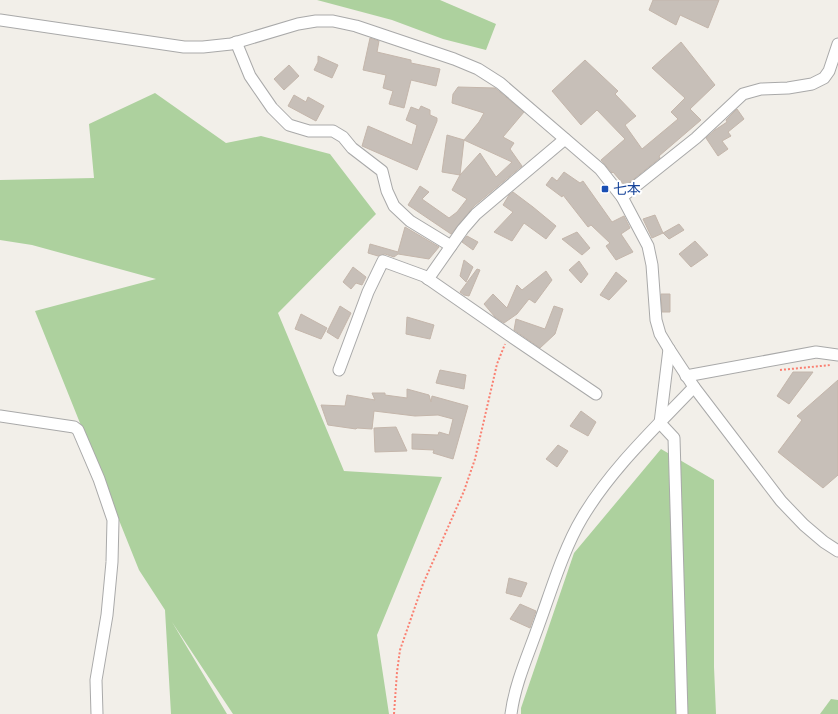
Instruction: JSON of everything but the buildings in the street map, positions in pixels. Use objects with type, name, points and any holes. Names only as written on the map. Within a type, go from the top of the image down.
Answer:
[{"type":"street","points":[[0,20],[184,47],[203,47],[236,42],[298,24],[316,21],[333,21],[356,26],[454,59],[478,69],[500,83],[600,169],[622,197],[648,246],[652,265],[656,320],[660,334],[669,349],[694,387],[781,501],[804,525],[824,542],[838,551]]},
{"type":"street","points":[[236,42],[250,76],[272,108],[289,125],[309,131],[333,131],[343,137],[352,148],[382,171],[387,191],[394,206],[410,221],[451,246]]},
{"type":"street","points":[[622,197],[696,138],[743,94],[761,89],[788,88],[812,84],[824,78],[829,71],[838,44]]},
{"type":"street","points":[[428,279],[476,214],[565,139]]},
{"type":"street","points":[[339,370],[368,292],[383,261],[428,279],[596,394]]},
{"type":"street","points":[[669,349],[660,423],[674,438],[682,714]]},
{"type":"street","points":[[686,376],[816,352],[838,355]]},
{"type":"street","points":[[512,714],[518,683],[529,651],[556,580],[582,519],[604,485],[694,387]]},
{"type":"street","points":[[0,416],[74,427],[78,430],[99,479],[113,520],[112,562],[107,615],[96,680],[97,714]]},
{"type":"path","points":[[394,714],[400,650],[423,584],[464,491],[475,459],[498,364],[508,335]]},
{"type":"path","points":[[774,371],[831,365]]},
{"type":"green space","points":[[317,0],[440,0],[496,24],[486,50],[443,39],[392,20]]},
{"type":"green space","points":[[155,93],[226,143],[261,136],[330,154],[376,214],[278,313],[344,471],[442,477],[377,635],[389,714],[233,714],[172,622],[227,714],[171,714],[165,610],[139,570],[35,311],[156,279],[32,245],[0,240],[0,180],[94,178],[89,124]]},
{"type":"green space","points":[[661,449],[714,480],[714,667],[716,714],[521,714],[521,708],[574,553]]},
{"type":"green space","points":[[831,699],[838,700],[838,714],[820,714]]},
{"type":"place","name":"七本","points":[[605,189]]}]
